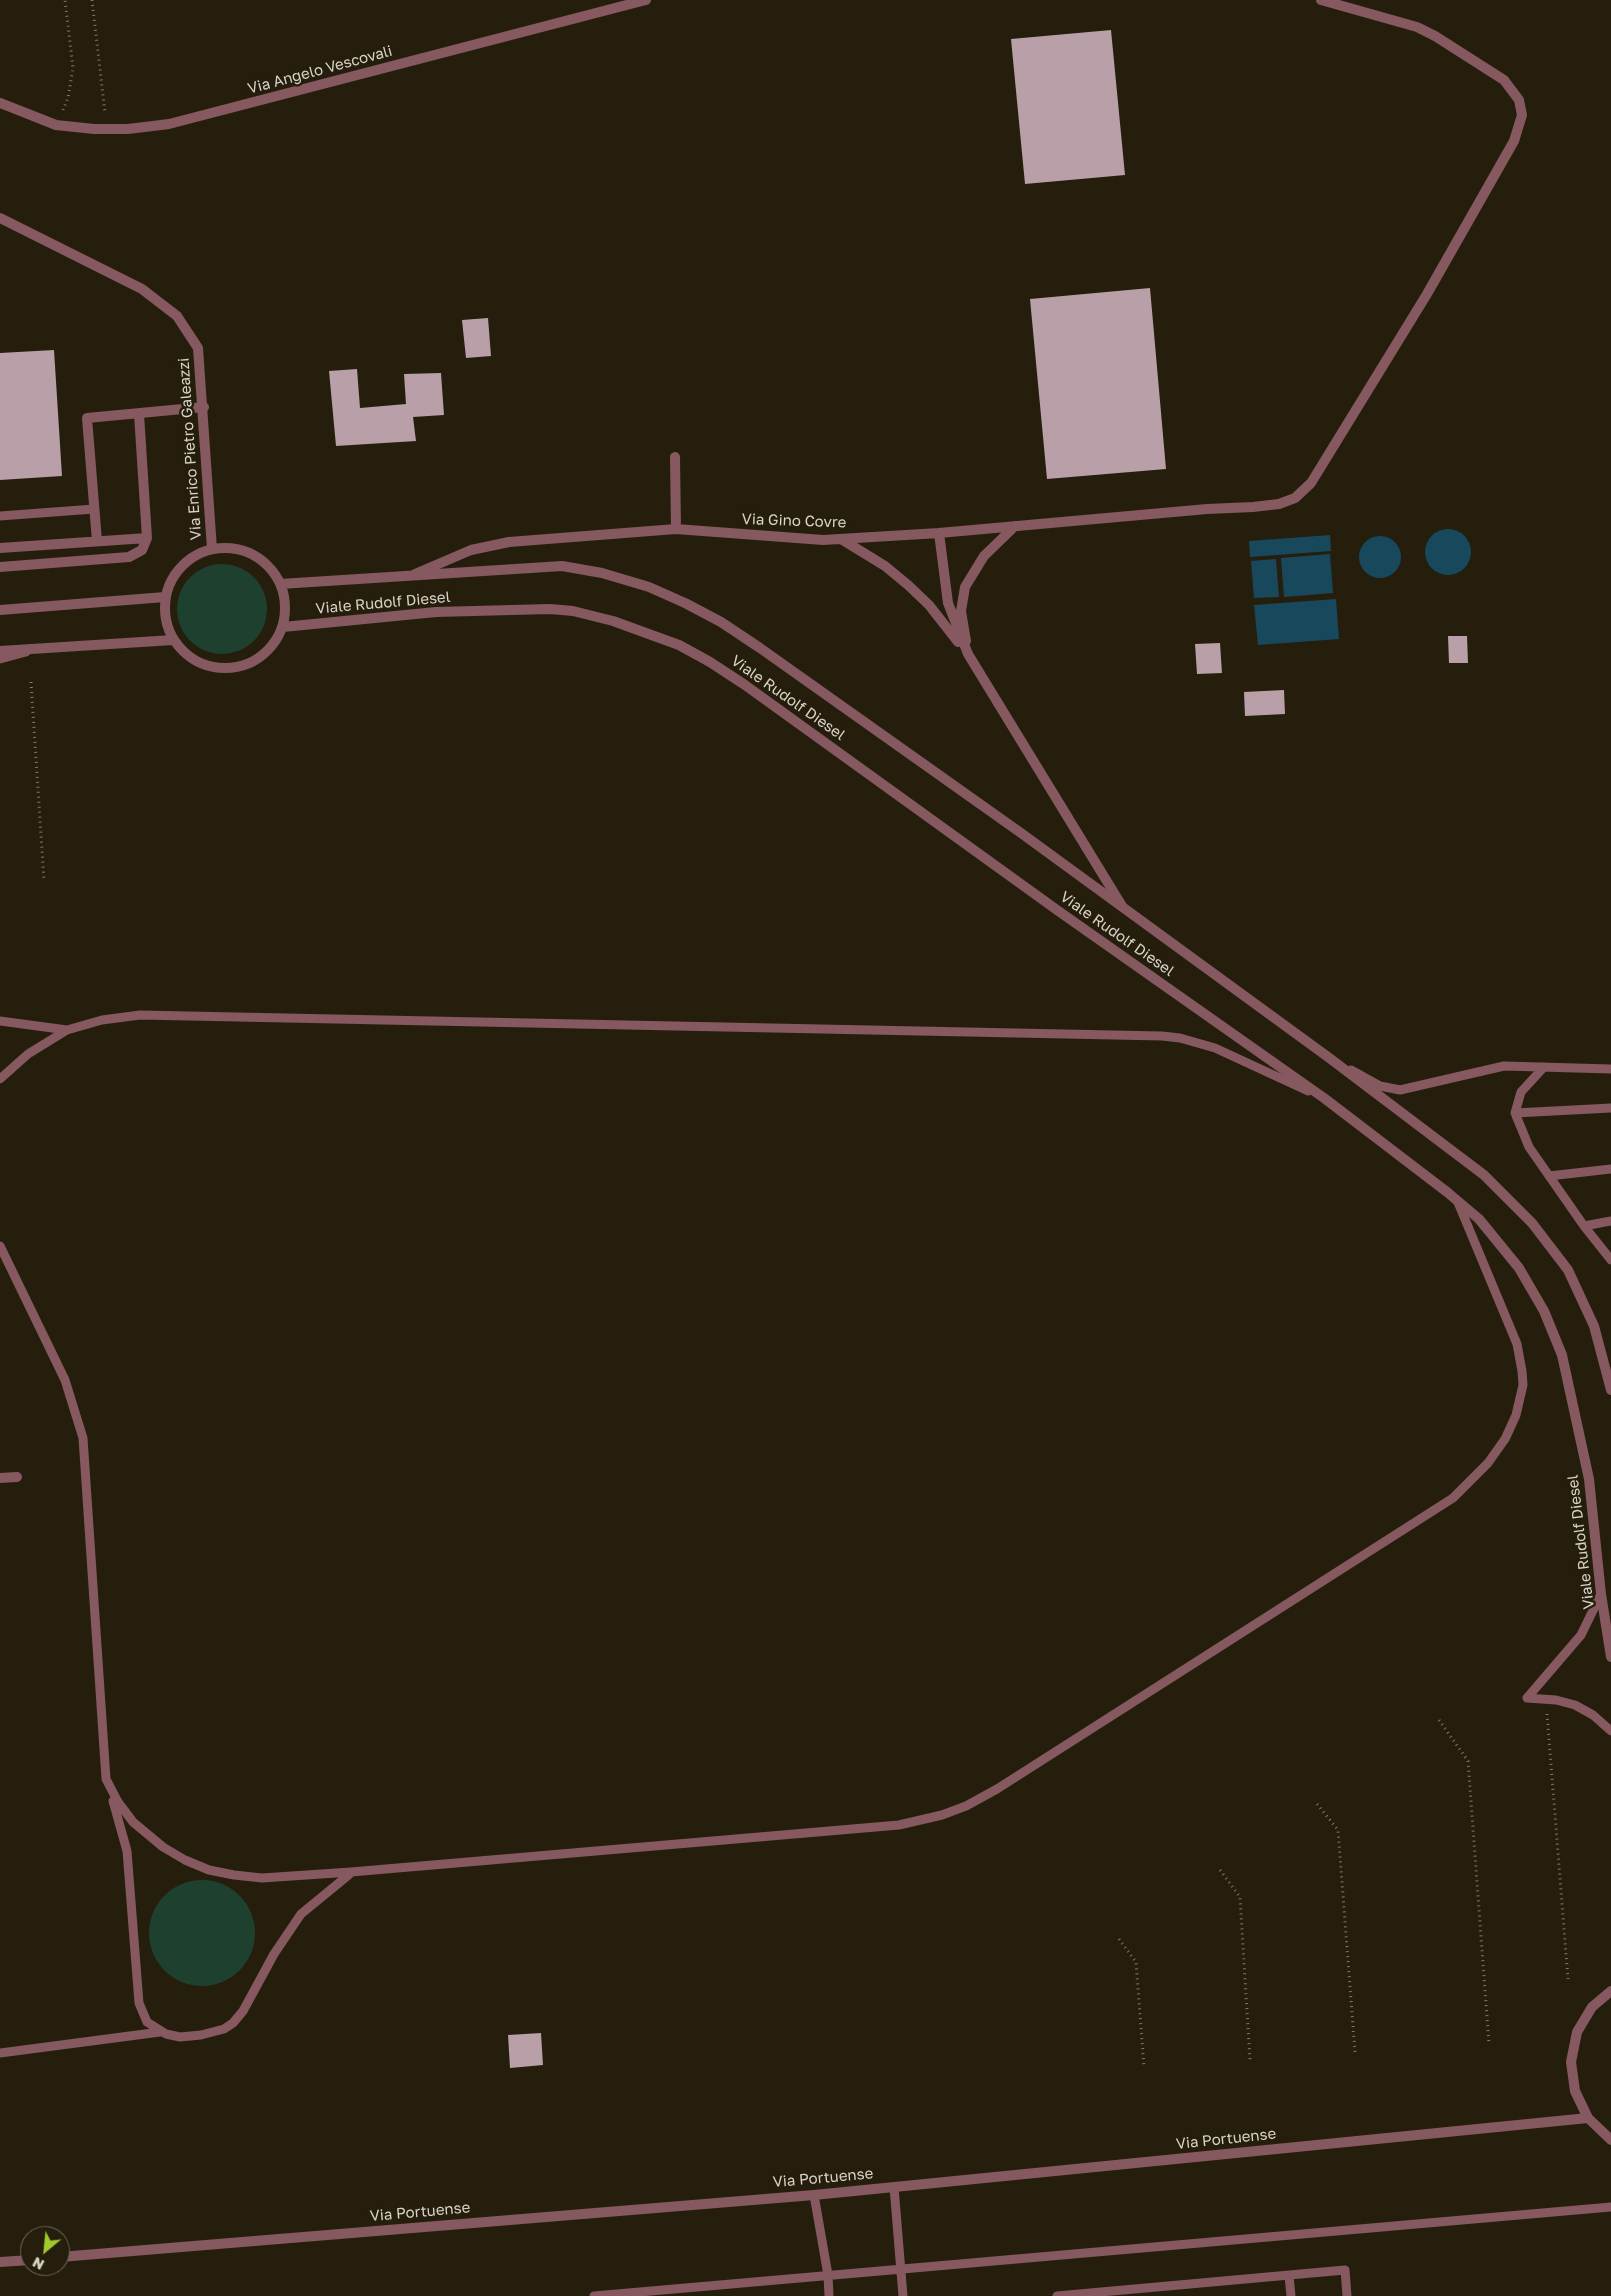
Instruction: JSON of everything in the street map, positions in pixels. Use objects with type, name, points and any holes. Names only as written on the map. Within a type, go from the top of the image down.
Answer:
[{"type":"street","name":"Via Angelo Vescovali","points":[[0,103],[56,124],[94,129],[128,129],[169,124],[646,0]]},
{"type":"street","name":"Via Gino Covre","points":[[415,574],[471,550],[496,543],[676,529],[813,539],[939,533],[1279,504],[1295,498],[1305,490],[1427,294],[1514,141],[1522,116],[1522,108],[1515,92],[1496,74],[1417,27],[1321,0]]},
{"type":"street","name":"Via Enrico Pietro Galeazzi","points":[[0,218],[142,289],[177,316],[198,348],[204,407],[212,549]]},
{"type":"street","points":[[97,541],[87,418],[204,407]]},
{"type":"street","points":[[0,568],[133,556],[142,550],[147,538],[139,414]]},
{"type":"street","points":[[675,457],[676,529]]},
{"type":"street","points":[[968,654],[961,611],[965,587],[984,556],[1015,526]]},
{"type":"street","points":[[939,533],[948,603],[968,654]]},
{"type":"street","points":[[0,548],[147,538]]},
{"type":"street","points":[[840,538],[885,566],[908,585],[929,605],[968,654],[1122,907]]},
{"type":"street","points":[[232,548],[252,554],[269,567],[280,584],[285,598],[286,612],[283,627],[274,644],[260,658],[242,667],[223,669],[203,665],[186,655],[173,640],[166,626],[164,612],[165,597],[171,580],[181,566],[195,555],[212,549],[232,548]]},
{"type":"street","name":"Viale Rudolf Diesel","points":[[280,584],[562,566],[613,576],[672,596],[744,637],[1122,907],[1328,1057],[1484,1175],[1550,1243],[1571,1274],[1585,1303],[1603,1353],[1611,1390]]},
{"type":"street","points":[[0,610],[165,597]]},
{"type":"street","name":"Viale Rudolf Diesel","points":[[283,627],[436,612],[550,609],[573,611],[613,621],[679,645],[710,662],[745,685],[1057,910],[1324,1098],[1457,1200],[1494,1236],[1519,1268],[1544,1311],[1562,1354],[1589,1479],[1601,1594],[1611,1657]]},
{"type":"street","points":[[0,651],[173,640]]},
{"type":"street","points":[[0,1478],[17,1477]]},
{"type":"street","points":[[1611,1991],[1592,2007],[1577,2032],[1571,2062],[1575,2091],[1588,2118],[1611,2140]]},
{"type":"street","name":"Via Portuense","points":[[70,2256],[814,2195],[1588,2118]]},
{"type":"street","points":[[0,2262],[20,2261]]},
{"type":"lane","points":[[0,516],[94,508]]},
{"type":"lane","points":[[0,659],[45,647]]},
{"type":"lane","points":[[0,1079],[28,1054],[67,1030],[102,1020],[147,1015],[1162,1036],[1180,1038],[1215,1048],[1324,1098]]},
{"type":"lane","points":[[0,1021],[67,1030]]},
{"type":"lane","points":[[1328,1057],[1380,1086],[1400,1090],[1489,1068],[1544,1066],[1611,1069]]},
{"type":"lane","points":[[1544,1066],[1521,1092],[1515,1113],[1529,1147],[1584,1226],[1611,1260]]},
{"type":"lane","points":[[1515,1113],[1611,1108]]},
{"type":"lane","points":[[1549,1176],[1611,1169]]},
{"type":"lane","points":[[106,1779],[118,1802],[142,1831],[185,1860],[209,1870],[262,1878],[899,1825],[942,1815],[966,1806],[997,1790],[1453,1498],[1488,1463],[1505,1439],[1516,1415],[1523,1386],[1521,1364],[1512,1331],[1457,1200]]},
{"type":"lane","points":[[1584,1226],[1611,1221]]},
{"type":"lane","points":[[0,1246],[65,1380],[83,1438],[106,1779],[127,1851],[140,2003],[147,2022],[160,2032],[171,2036],[188,2037],[219,2031],[230,2026],[243,2011],[274,1954],[300,1914],[351,1872]]},
{"type":"lane","points":[[1601,1594],[1581,1635],[1527,1698],[1565,1702],[1584,1709],[1611,1731]]},
{"type":"lane","points":[[0,2053],[160,2032]]},
{"type":"lane","points":[[894,2187],[903,2296]]},
{"type":"lane","points":[[814,2195],[828,2275],[828,2296]]},
{"type":"lane","points":[[594,2296],[1611,2207]]},
{"type":"lane","points":[[1057,2296],[1344,2270],[1346,2296]]},
{"type":"lane","points":[[1289,2276],[1291,2296]]},
{"type":"path","points":[[56,124],[68,98],[73,68],[65,0]]},
{"type":"path","points":[[92,0],[106,118],[94,129]]},
{"type":"path","points":[[31,682],[44,881]]},
{"type":"path","points":[[1546,1699],[1568,1979]]},
{"type":"path","points":[[1439,1720],[1468,1760],[1489,2044]]},
{"type":"path","points":[[1318,1804],[1338,1830],[1355,2052]]},
{"type":"path","points":[[1220,1870],[1240,1897],[1250,2060]]},
{"type":"path","points":[[1119,1939],[1136,1962],[1144,2067]]},
{"type":"green space","points":[[213,564],[231,564],[247,571],[260,584],[267,600],[267,618],[260,634],[247,647],[231,654],[213,654],[197,647],[184,634],[177,618],[177,600],[184,584],[197,571]]},
{"type":"green space","points":[[202,1880],[222,1884],[239,1896],[251,1913],[255,1933],[251,1953],[239,1970],[222,1982],[202,1986],[182,1982],[165,1970],[153,1953],[149,1933],[153,1913],[165,1896],[182,1884]]},
{"type":"water","points":[[1448,529],[1461,533],[1467,539],[1471,552],[1467,565],[1461,571],[1448,575],[1435,571],[1429,565],[1425,552],[1429,539],[1435,533]]},
{"type":"water","points":[[1330,535],[1331,551],[1250,557],[1249,541]]},
{"type":"water","points":[[1380,536],[1395,542],[1401,557],[1395,572],[1380,578],[1365,572],[1359,557],[1365,542]]},
{"type":"water","points":[[1330,554],[1333,593],[1284,597],[1281,558]]},
{"type":"water","points":[[1276,559],[1279,597],[1254,598],[1251,561]]},
{"type":"water","points":[[1336,599],[1339,639],[1258,645],[1254,605]]},
{"type":"building","points":[[1111,30],[1125,175],[1025,184],[1011,39]]},
{"type":"building","points":[[1150,288],[1166,469],[1047,479],[1030,299]]},
{"type":"building","points":[[488,318],[491,356],[466,358],[462,320]]},
{"type":"building","points":[[54,350],[62,476],[0,480],[0,353]]},
{"type":"building","points":[[357,369],[360,408],[406,404],[404,374],[441,373],[444,415],[413,417],[416,441],[336,446],[329,371]]},
{"type":"building","points":[[1448,636],[1467,636],[1468,663],[1449,663]]},
{"type":"building","points":[[1220,643],[1222,673],[1197,674],[1195,644]]},
{"type":"building","points":[[1284,690],[1285,714],[1245,716],[1244,692]]},
{"type":"building","points":[[541,2033],[543,2065],[510,2068],[508,2035]]}]
